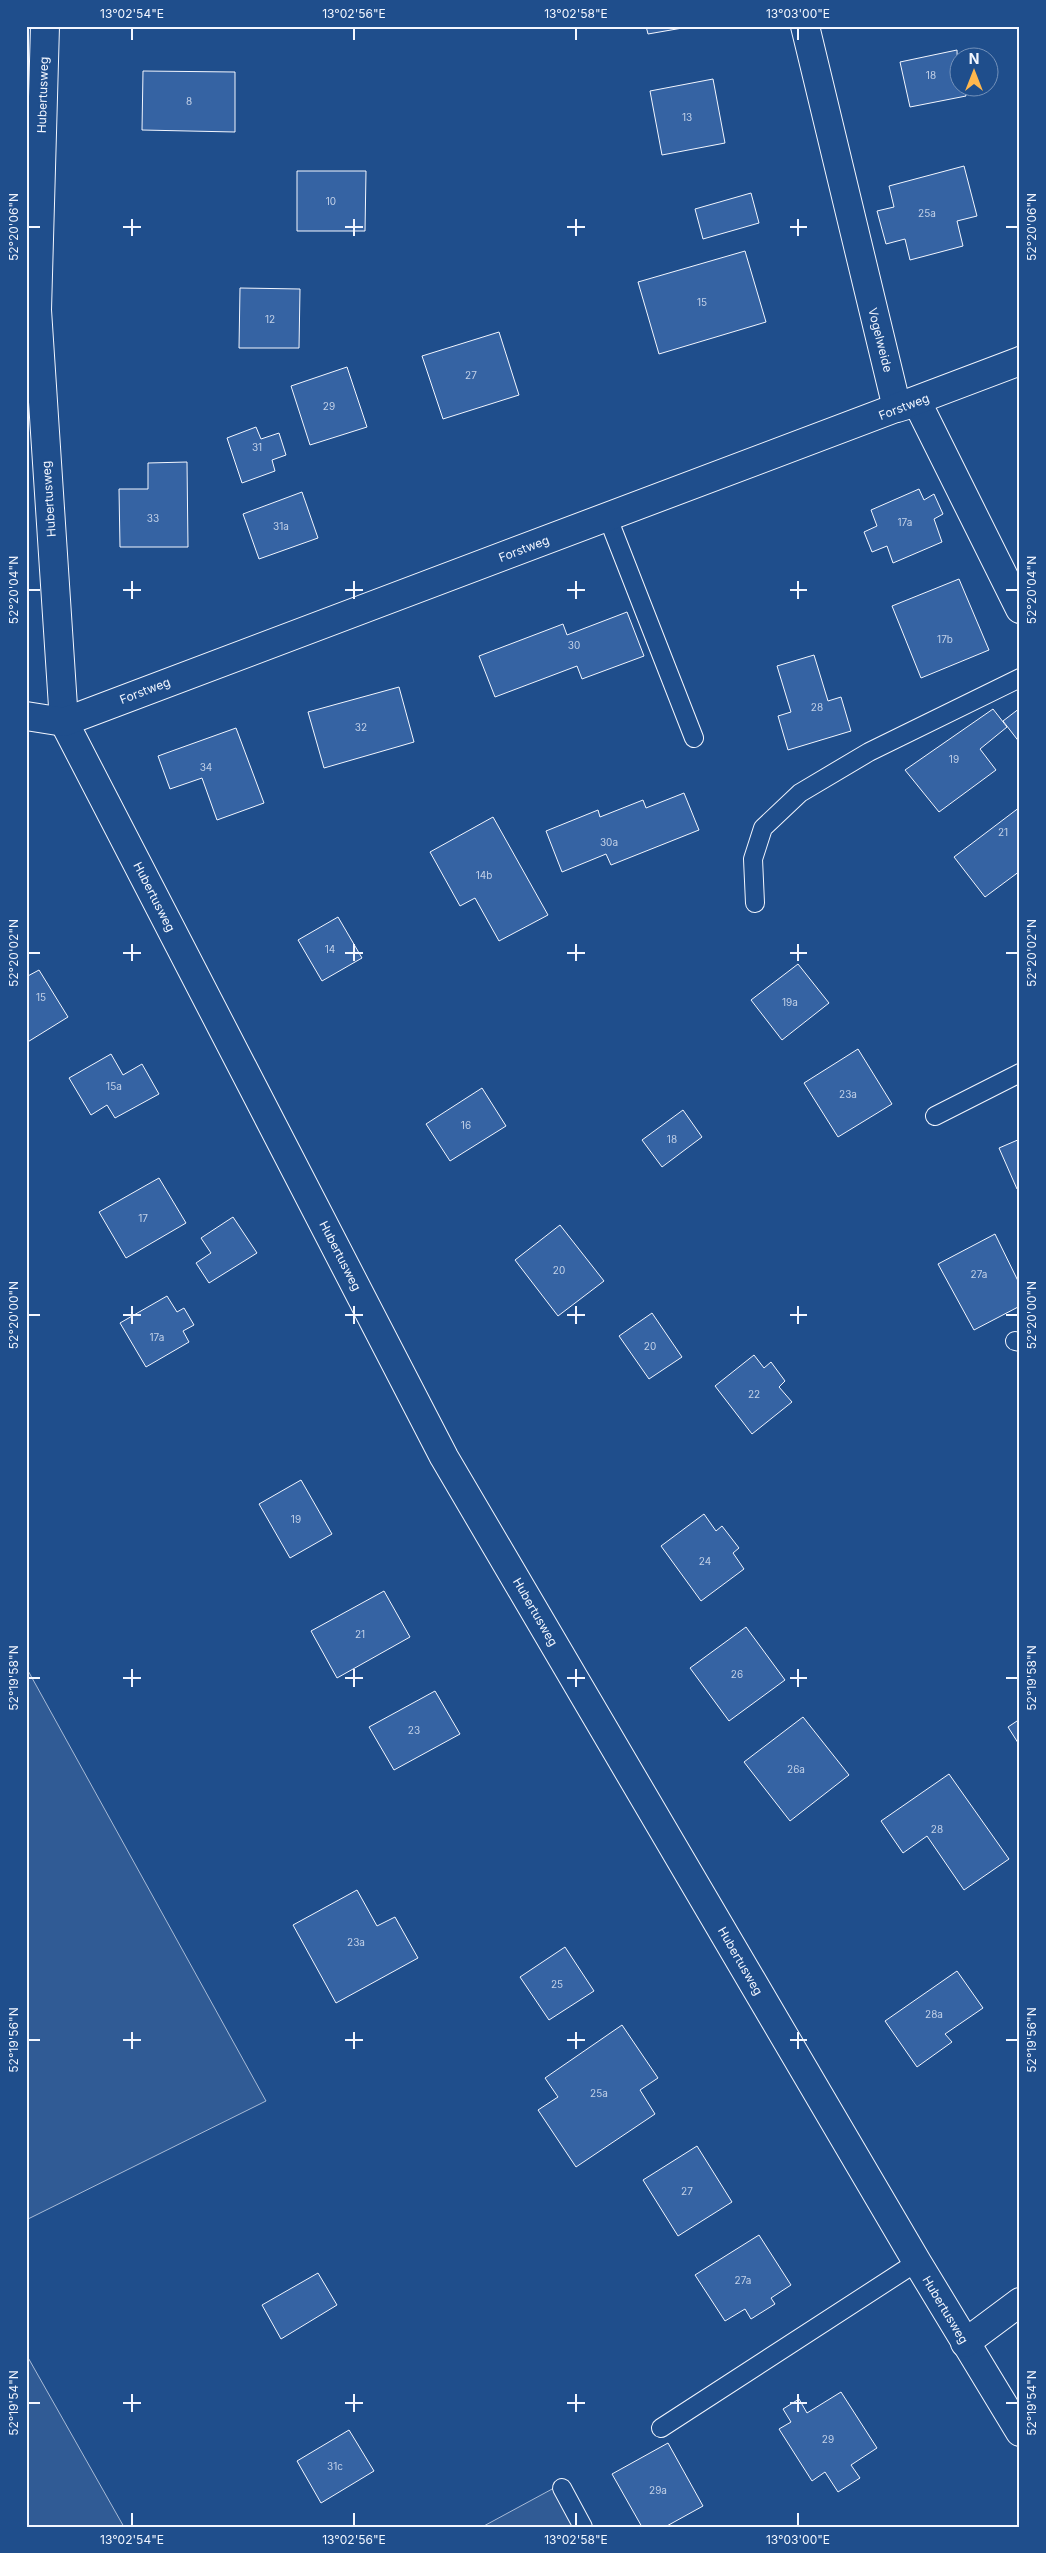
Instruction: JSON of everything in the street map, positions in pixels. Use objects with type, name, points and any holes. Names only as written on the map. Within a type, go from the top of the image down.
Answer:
[{"type":"street","name":"Hubertusweg","points":[[45,26],[37,310],[64,722],[444,1457],[917,2262],[1020,2432]]},
{"type":"street","name":"Vogelweide","points":[[805,26],[897,408],[917,402]]},
{"type":"street","name":"Forstweg","points":[[26,716],[64,722],[917,402],[1020,361]]},
{"type":"street","points":[[917,402],[1020,609]]},
{"type":"street","points":[[965,2343],[1020,2302]]},
{"type":"lane","points":[[608,518],[694,738]]},
{"type":"lane","points":[[755,903],[753,859],[763,828],[800,793],[869,752],[1020,678]]},
{"type":"lane","points":[[935,1116],[1020,1073]]},
{"type":"lane","points":[[661,2428],[917,2262]]},
{"type":"lane","points":[[562,2488],[583,2527]]},
{"type":"shaded area","points":[[26,1667],[266,2101],[26,2220]]},
{"type":"shaded area","points":[[26,2354],[124,2527],[26,2527]]},
{"type":"shaded area","points":[[554,2488],[576,2527],[482,2527]]},
{"type":"building","points":[[646,26],[694,26],[648,34]]},
{"type":"building","points":[[948,52],[948,98],[956,98],[910,107],[900,62]]},
{"type":"building","points":[[143,71],[235,72],[235,132],[142,130]]},
{"type":"building","points":[[713,79],[725,143],[662,155],[650,91]]},
{"type":"building","points":[[964,166],[977,216],[957,221],[963,246],[910,260],[905,239],[886,244],[877,211],[894,207],[889,186]]},
{"type":"building","points":[[297,171],[366,171],[365,231],[297,231]]},
{"type":"building","points":[[751,193],[759,223],[703,239],[695,209]]},
{"type":"building","points":[[745,251],[766,322],[659,354],[638,282]]},
{"type":"building","points":[[240,288],[300,289],[299,348],[239,348]]},
{"type":"building","points":[[499,332],[519,395],[443,419],[422,356]]},
{"type":"building","points":[[347,367],[367,427],[310,445],[291,386]]},
{"type":"building","points":[[256,427],[261,439],[279,433],[286,455],[272,460],[275,471],[242,483],[227,438]]},
{"type":"building","points":[[187,462],[188,547],[120,547],[119,489],[148,489],[148,463]]},
{"type":"building","points":[[919,489],[924,500],[934,494],[943,514],[934,519],[942,542],[893,563],[887,546],[872,552],[864,532],[877,526],[871,510]]},
{"type":"building","points":[[302,492],[318,538],[259,559],[243,514]]},
{"type":"building","points":[[959,579],[989,650],[921,678],[892,606]]},
{"type":"building","points":[[627,612],[644,656],[582,679],[577,666],[495,697],[479,656],[563,624],[567,635]]},
{"type":"building","points":[[814,655],[828,701],[841,697],[851,731],[788,750],[778,716],[791,712],[777,666]]},
{"type":"building","points":[[399,687],[414,742],[324,768],[308,712]]},
{"type":"building","points":[[1020,708],[1020,743],[1003,721]]},
{"type":"building","points":[[993,709],[1007,727],[980,749],[996,770],[939,812],[905,770]]},
{"type":"building","points":[[236,728],[264,803],[217,820],[202,778],[170,789],[158,756]]},
{"type":"building","points":[[684,793],[699,830],[611,865],[606,854],[562,872],[546,831],[598,810],[600,817],[643,800],[646,808]]},
{"type":"building","points":[[1020,807],[1020,871],[985,897],[954,857]]},
{"type":"building","points":[[493,817],[548,915],[499,941],[475,898],[460,906],[430,852]]},
{"type":"building","points":[[338,917],[362,958],[322,981],[298,940]]},
{"type":"building","points":[[798,964],[829,1003],[782,1040],[751,1000]]},
{"type":"building","points":[[39,970],[68,1017],[26,1043],[26,977]]},
{"type":"building","points":[[858,1049],[892,1104],[838,1137],[804,1083]]},
{"type":"building","points":[[111,1054],[123,1075],[142,1064],[159,1094],[115,1118],[107,1105],[91,1115],[69,1078]]},
{"type":"building","points":[[482,1088],[506,1126],[450,1161],[426,1124]]},
{"type":"building","points":[[683,1110],[702,1137],[662,1167],[642,1140]]},
{"type":"building","points":[[1020,1139],[1020,1188],[1017,1189],[999,1148]]},
{"type":"building","points":[[159,1178],[186,1223],[126,1258],[99,1212]]},
{"type":"building","points":[[233,1217],[257,1253],[209,1283],[196,1263],[211,1253],[201,1238]]},
{"type":"building","points":[[560,1225],[604,1281],[558,1316],[515,1260]]},
{"type":"building","points":[[995,1234],[1020,1285],[1020,1306],[974,1330],[938,1264]]},
{"type":"building","points":[[167,1296],[177,1312],[184,1308],[194,1325],[183,1331],[189,1342],[146,1367],[120,1323]]},
{"type":"building","points":[[652,1313],[682,1357],[649,1379],[619,1336]]},
{"type":"building","points":[[754,1355],[764,1368],[771,1362],[785,1381],[779,1387],[792,1402],[752,1434],[715,1386]]},
{"type":"building","points":[[301,1480],[332,1534],[290,1558],[259,1504]]},
{"type":"building","points":[[704,1514],[716,1531],[722,1526],[739,1548],[733,1553],[744,1569],[701,1601],[661,1546]]},
{"type":"building","points":[[384,1591],[410,1637],[337,1678],[311,1631]]},
{"type":"building","points":[[746,1627],[785,1680],[729,1721],[690,1668]]},
{"type":"building","points":[[435,1691],[460,1734],[394,1770],[369,1727]]},
{"type":"building","points":[[803,1717],[849,1775],[790,1821],[744,1762]]},
{"type":"building","points":[[1020,1719],[1020,1746],[1008,1727]]},
{"type":"building","points":[[949,1774],[1009,1859],[964,1890],[927,1836],[903,1853],[881,1821]]},
{"type":"building","points":[[357,1890],[377,1926],[395,1917],[418,1958],[336,2003],[293,1925]]},
{"type":"building","points":[[565,1947],[594,1991],[549,2020],[520,1977]]},
{"type":"building","points":[[957,1971],[983,2008],[945,2034],[952,2042],[917,2067],[885,2021]]},
{"type":"building","points":[[622,2025],[658,2078],[640,2090],[655,2114],[576,2167],[538,2110],[558,2097],[545,2078]]},
{"type":"building","points":[[697,2146],[732,2202],[678,2236],[643,2180]]},
{"type":"building","points":[[759,2235],[791,2285],[771,2298],[775,2304],[751,2319],[745,2309],[725,2321],[695,2275]]},
{"type":"building","points":[[318,2273],[337,2305],[281,2339],[262,2305]]},
{"type":"building","points":[[841,2392],[877,2448],[851,2465],[860,2478],[838,2492],[825,2472],[812,2481],[779,2429],[791,2422],[783,2409],[799,2399],[807,2413]]},
{"type":"building","points":[[349,2430],[374,2471],[321,2503],[297,2461]]},
{"type":"building","points":[[668,2443],[703,2506],[665,2527],[642,2527],[612,2474]]}]
